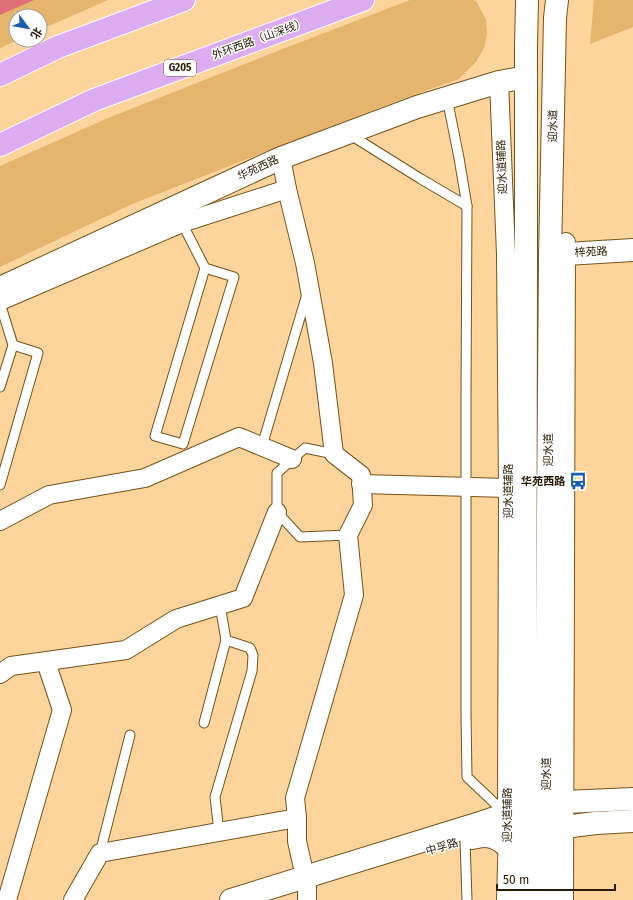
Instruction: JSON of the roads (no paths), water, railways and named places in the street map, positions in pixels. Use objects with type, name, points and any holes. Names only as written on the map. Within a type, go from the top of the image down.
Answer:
[{"type":"highway","points":[[0,75],[58,47],[184,0]]},
{"type":"highway","name":"外环西路（山深线）","points":[[0,145],[94,100],[363,0]]},
{"type":"main road","name":"迎水道","points":[[527,0],[526,77],[532,824],[535,890]]},
{"type":"main road","name":"迎水道","points":[[532,824],[558,248],[555,18],[557,0]]},
{"type":"main road","name":"华苑西路","points":[[0,288],[281,158],[417,107],[499,82],[526,77]]},
{"type":"main road","name":"梓苑路","points":[[558,248],[633,238]]},
{"type":"main road","name":"梓苑路","points":[[558,248],[633,250]]},
{"type":"main road","name":"中孚路","points":[[257,900],[306,888],[476,833],[491,822],[532,824],[633,799]]},
{"type":"main road","points":[[532,824],[572,835],[596,822],[633,820]]},
{"type":"main road","points":[[532,824],[558,848],[549,868],[535,890]]},
{"type":"main road","name":"中孚路","points":[[231,900],[306,888]]},
{"type":"street","name":"迎水道辅路","points":[[499,82],[506,254],[508,488],[532,824],[564,900]]},
{"type":"street","points":[[281,158],[305,263],[323,363],[334,454],[361,475],[363,505],[348,535],[354,596],[295,798],[297,841],[306,888]]},
{"type":"street","points":[[0,302],[182,223],[287,189]]},
{"type":"street","points":[[0,521],[49,495],[144,478],[186,451],[239,437],[292,459]]},
{"type":"street","points":[[361,484],[508,488]]},
{"type":"street","points":[[0,674],[11,666],[126,650],[176,618],[243,598],[277,512]]},
{"type":"street","points":[[7,900],[62,710],[46,662]]},
{"type":"street","points":[[73,900],[100,853],[297,818]]},
{"type":"street","name":"迎水道辅路","points":[[506,900],[532,824]]},
{"type":"lane","points":[[446,98],[459,158],[467,206],[467,777],[532,824]]},
{"type":"lane","points":[[347,133],[467,206]]},
{"type":"lane","points":[[182,223],[205,268],[155,436],[186,451],[234,277],[205,268]]},
{"type":"lane","points":[[262,446],[309,285]]},
{"type":"lane","points":[[0,302],[13,345],[0,386]]},
{"type":"lane","points":[[0,485],[38,353],[13,345]]},
{"type":"lane","points":[[334,454],[304,448],[277,473],[277,512],[300,537],[348,535]]},
{"type":"lane","points":[[204,723],[226,640],[220,605]]},
{"type":"lane","points":[[219,832],[215,797],[252,671],[253,655],[250,648],[226,640]]},
{"type":"lane","points":[[100,853],[130,735]]},
{"type":"lane","points":[[467,900],[476,833]]},
{"type":"place","name":"华苑西路","points":[[578,481]]}]
